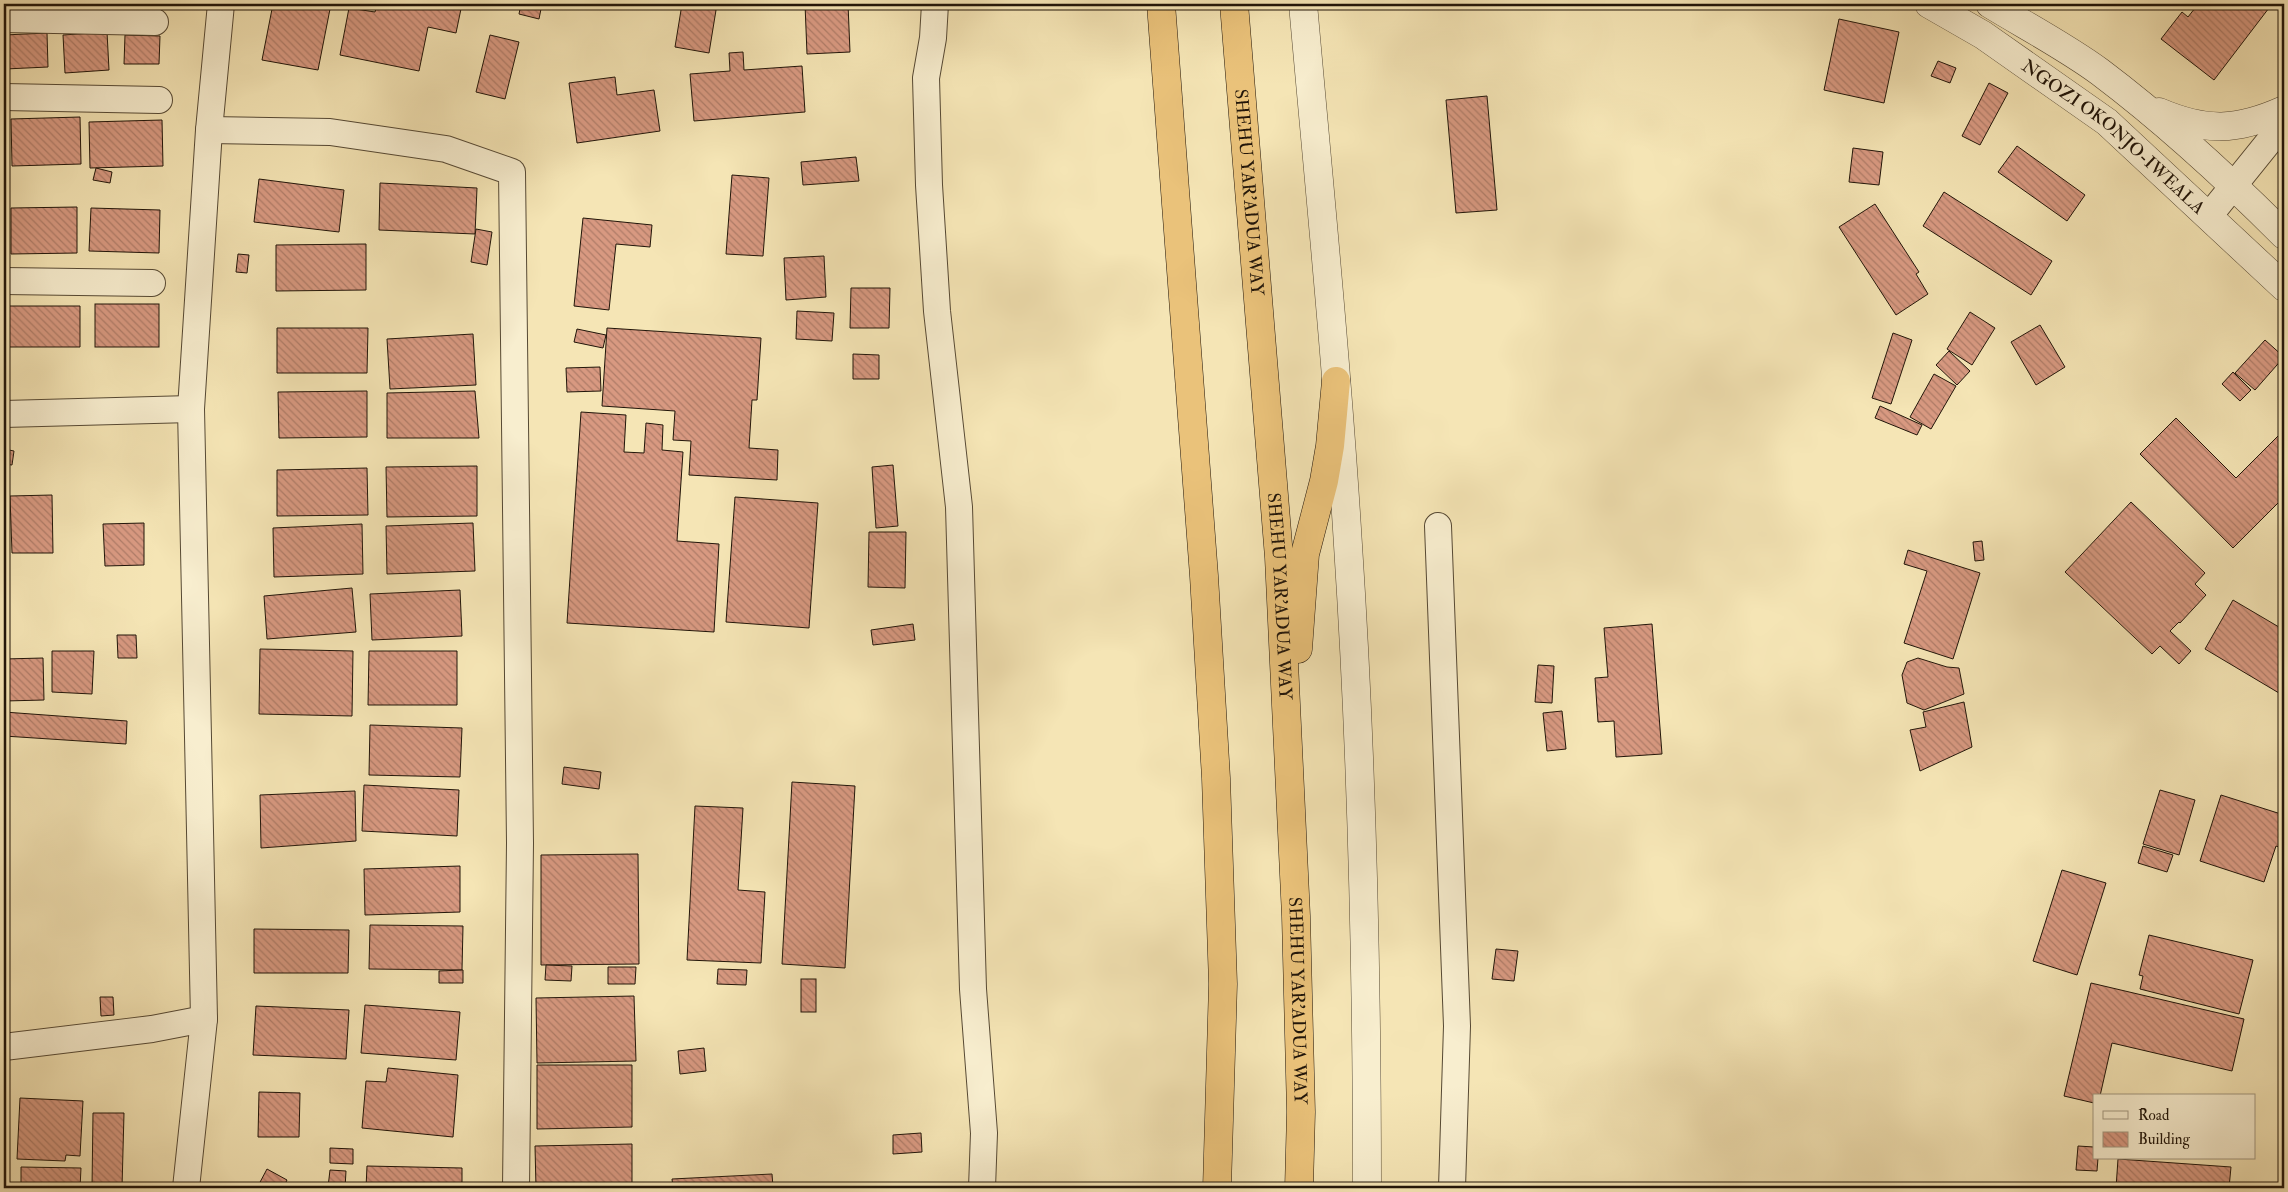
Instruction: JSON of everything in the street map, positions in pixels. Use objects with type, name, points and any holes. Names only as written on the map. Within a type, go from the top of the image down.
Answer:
[{"type":"highway","points":[[1161,4],[1204,576],[1216,778],[1223,984],[1217,1188]]},
{"type":"highway","name":"SHEHU YAR'ADUA WAY","points":[[1234,4],[1279,557],[1296,916],[1300,1112],[1299,1188]]},
{"type":"highway","points":[[1288,734],[1298,646],[1305,554],[1330,446],[1336,381]]},
{"type":"street","points":[[186,1188],[204,1018],[191,409],[209,130],[221,4]]},
{"type":"street","points":[[935,4],[933,38],[926,78],[929,185],[937,311],[959,507],[973,989],[984,1133],[982,1188]]},
{"type":"street","points":[[1303,4],[1336,381],[1357,704],[1367,1041],[1367,1188]]},
{"type":"street","name":"NGOZI OKONJO-IWEALA","points":[[1929,4],[1983,35],[2107,122],[2284,287]]},
{"type":"street","points":[[1990,4],[2098,71],[2138,103],[2232,185],[2284,235]]},
{"type":"street","points":[[4,19],[155,22]]},
{"type":"street","points":[[4,97],[159,100]]},
{"type":"street","points":[[2138,103],[2173,118],[2199,126],[2227,127],[2259,122],[2284,110]]},
{"type":"street","points":[[2209,216],[2232,185],[2284,124]]},
{"type":"street","points":[[209,130],[330,132],[446,150],[512,172],[520,843],[516,1188]]},
{"type":"street","points":[[4,281],[152,283]]},
{"type":"street","points":[[4,414],[191,409]]},
{"type":"street","points":[[1438,526],[1457,1026],[1452,1188]]},
{"type":"street","points":[[4,1047],[152,1028],[204,1018]]},
{"type":"building","points":[[14,4],[47,4],[46,8]]},
{"type":"building","points":[[69,4],[100,4],[100,10],[69,10]]},
{"type":"building","points":[[126,4],[152,4],[151,12],[126,10]]},
{"type":"building","points":[[273,4],[331,4],[318,70],[262,60]]},
{"type":"building","points":[[377,4],[462,4],[456,33],[428,27],[419,71],[340,55],[349,8],[375,12]]},
{"type":"building","points":[[521,4],[542,4],[539,19],[519,14]]},
{"type":"building","points":[[682,4],[717,4],[709,53],[675,47]]},
{"type":"building","points":[[805,4],[848,4],[850,52],[807,54]]},
{"type":"building","points":[[2190,4],[2272,4],[2214,80],[2161,39],[2182,12],[2188,17],[2195,8]]},
{"type":"building","points":[[1839,19],[1899,32],[1884,103],[1824,90]]},
{"type":"building","points":[[107,32],[109,70],[65,73],[63,35]]},
{"type":"building","points":[[47,33],[48,67],[5,69],[4,35]]},
{"type":"building","points":[[125,35],[160,36],[159,64],[124,64]]},
{"type":"building","points":[[490,35],[519,42],[505,99],[476,92]]},
{"type":"building","points":[[743,52],[744,70],[802,66],[805,112],[694,121],[690,74],[730,71],[729,53]]},
{"type":"building","points":[[1938,61],[1956,68],[1950,83],[1931,76]]},
{"type":"building","points":[[615,77],[617,95],[654,90],[660,131],[577,143],[569,83]]},
{"type":"building","points":[[1989,83],[2008,93],[1980,145],[1962,136]]},
{"type":"building","points":[[1487,96],[1497,210],[1456,213],[1446,100]]},
{"type":"building","points":[[80,117],[81,164],[12,166],[11,119]]},
{"type":"building","points":[[162,120],[163,166],[90,168],[89,122]]},
{"type":"building","points":[[2017,146],[2085,195],[2067,221],[1998,172]]},
{"type":"building","points":[[1853,148],[1883,152],[1879,185],[1849,182]]},
{"type":"building","points":[[856,157],[859,181],[803,185],[801,162]]},
{"type":"building","points":[[96,168],[112,172],[110,183],[93,180]]},
{"type":"building","points":[[732,175],[769,178],[763,256],[726,254]]},
{"type":"building","points":[[259,179],[344,190],[339,232],[254,222]]},
{"type":"building","points":[[380,183],[477,188],[475,234],[379,230]]},
{"type":"building","points":[[1944,192],[2052,261],[2031,295],[1923,226]]},
{"type":"building","points":[[1875,204],[1919,272],[1916,274],[1928,294],[1896,315],[1839,227]]},
{"type":"building","points":[[77,207],[77,253],[11,254],[11,208]]},
{"type":"building","points":[[91,208],[160,210],[159,253],[89,251]]},
{"type":"building","points":[[583,218],[652,225],[650,247],[616,244],[609,310],[574,306]]},
{"type":"building","points":[[476,229],[492,232],[487,265],[471,262]]},
{"type":"building","points":[[366,244],[366,290],[276,291],[276,245]]},
{"type":"building","points":[[238,254],[249,255],[247,273],[236,272]]},
{"type":"building","points":[[824,256],[826,297],[786,300],[784,258]]},
{"type":"building","points":[[851,288],[890,288],[889,328],[850,328]]},
{"type":"building","points":[[95,304],[159,304],[159,347],[95,347]]},
{"type":"building","points":[[9,306],[80,306],[80,347],[8,347]]},
{"type":"building","points":[[797,311],[834,313],[832,341],[796,339]]},
{"type":"building","points":[[1970,312],[1995,328],[1972,365],[1947,349]]},
{"type":"building","points":[[2040,325],[2065,367],[2036,385],[2011,342]]},
{"type":"building","points":[[277,328],[368,328],[367,373],[277,373]]},
{"type":"building","points":[[607,328],[761,338],[757,400],[752,400],[749,448],[778,450],[777,480],[689,475],[691,441],[673,440],[675,411],[602,406]]},
{"type":"building","points":[[577,329],[606,335],[603,348],[574,342]]},
{"type":"building","points":[[1893,333],[1912,340],[1891,404],[1872,398]]},
{"type":"building","points":[[473,334],[476,385],[390,389],[387,339]]},
{"type":"building","points":[[2265,340],[2284,357],[2255,390],[2235,373]]},
{"type":"building","points":[[1949,351],[1970,371],[1957,385],[1936,365]]},
{"type":"building","points":[[853,354],[879,355],[879,379],[853,379]]},
{"type":"building","points":[[600,367],[601,391],[567,392],[566,368]]},
{"type":"building","points":[[2233,372],[2251,390],[2240,401],[2222,384]]},
{"type":"building","points":[[1934,374],[1956,386],[1931,429],[1910,417]]},
{"type":"building","points":[[367,391],[367,437],[279,438],[278,392]]},
{"type":"building","points":[[475,391],[479,438],[387,438],[387,393]]},
{"type":"building","points":[[1880,406],[1922,425],[1917,435],[1875,418]]},
{"type":"building","points":[[581,412],[626,415],[624,452],[644,453],[646,423],[663,425],[662,450],[683,452],[677,541],[719,544],[714,632],[567,623]]},
{"type":"building","points":[[2176,418],[2236,478],[2284,430],[2284,497],[2233,548],[2140,454]]},
{"type":"building","points":[[4,449],[14,451],[12,465],[4,464]]},
{"type":"building","points":[[893,465],[898,526],[876,528],[872,467]]},
{"type":"building","points":[[477,466],[477,516],[387,517],[386,467]]},
{"type":"building","points":[[367,468],[368,515],[277,516],[277,470]]},
{"type":"building","points":[[52,495],[53,553],[12,553],[10,496]]},
{"type":"building","points":[[735,497],[818,503],[809,628],[726,622]]},
{"type":"building","points":[[2131,502],[2205,573],[2195,584],[2206,595],[2170,631],[2191,651],[2179,664],[2160,646],[2152,654],[2065,572]]},
{"type":"building","points":[[144,523],[144,565],[105,566],[103,524]]},
{"type":"building","points":[[473,523],[475,571],[387,574],[386,526]]},
{"type":"building","points":[[362,524],[363,574],[274,577],[273,528]]},
{"type":"building","points":[[869,532],[906,532],[905,588],[868,587]]},
{"type":"building","points":[[1982,541],[1984,560],[1975,561],[1973,542]]},
{"type":"building","points":[[1908,550],[1980,573],[1953,659],[1904,643],[1927,571],[1904,564]]},
{"type":"building","points":[[352,588],[356,632],[267,639],[264,596]]},
{"type":"building","points":[[460,590],[462,636],[372,640],[370,594]]},
{"type":"building","points":[[2233,600],[2284,630],[2284,696],[2205,649]]},
{"type":"building","points":[[913,624],[915,640],[873,645],[871,630]]},
{"type":"building","points":[[1652,624],[1662,754],[1616,757],[1614,721],[1598,722],[1595,678],[1608,677],[1604,628]]},
{"type":"building","points":[[117,635],[136,635],[137,658],[118,658]]},
{"type":"building","points":[[260,649],[353,651],[352,716],[259,714]]},
{"type":"building","points":[[52,651],[94,651],[92,694],[52,692]]},
{"type":"building","points":[[369,651],[457,651],[457,705],[368,705]]},
{"type":"building","points":[[43,658],[44,700],[5,701],[4,659]]},
{"type":"building","points":[[1918,658],[1947,667],[1959,668],[1964,694],[1924,710],[1907,703],[1902,675],[1907,662]]},
{"type":"building","points":[[1538,665],[1554,666],[1552,703],[1535,702]]},
{"type":"building","points":[[1964,702],[1972,747],[1920,771],[1910,730],[1926,727],[1923,712]]},
{"type":"building","points":[[1562,711],[1566,749],[1547,751],[1543,713]]},
{"type":"building","points":[[4,712],[127,721],[126,744],[4,736]]},
{"type":"building","points":[[370,725],[462,728],[460,777],[369,775]]},
{"type":"building","points":[[564,767],[601,772],[599,789],[562,784]]},
{"type":"building","points":[[792,782],[855,786],[845,968],[782,964]]},
{"type":"building","points":[[364,785],[459,790],[457,836],[362,831]]},
{"type":"building","points":[[2160,790],[2195,800],[2179,855],[2143,844]]},
{"type":"building","points":[[355,791],[356,841],[261,848],[260,795]]},
{"type":"building","points":[[2221,795],[2284,815],[2284,849],[2276,846],[2264,882],[2200,861]]},
{"type":"building","points":[[695,806],[743,808],[738,890],[765,892],[761,963],[687,960]]},
{"type":"building","points":[[2143,846],[2173,855],[2167,872],[2138,863]]},
{"type":"building","points":[[638,854],[639,964],[541,965],[541,855]]},
{"type":"building","points":[[460,866],[460,912],[365,915],[364,869]]},
{"type":"building","points":[[2062,870],[2106,883],[2077,975],[2033,961]]},
{"type":"building","points":[[370,925],[463,926],[462,970],[369,969]]},
{"type":"building","points":[[254,929],[349,930],[348,973],[254,973]]},
{"type":"building","points":[[2149,935],[2253,960],[2239,1014],[2140,989],[2143,976],[2139,975]]},
{"type":"building","points":[[1496,949],[1518,951],[1514,981],[1492,979]]},
{"type":"building","points":[[546,965],[572,966],[571,981],[545,980]]},
{"type":"building","points":[[608,967],[636,967],[635,984],[608,984]]},
{"type":"building","points":[[718,969],[747,970],[746,985],[717,984]]},
{"type":"building","points":[[463,970],[463,983],[439,983],[439,971]]},
{"type":"building","points":[[801,979],[816,979],[816,1012],[801,1012]]},
{"type":"building","points":[[2091,983],[2244,1019],[2232,1071],[2112,1043],[2100,1094],[2093,1094],[2093,1103],[2064,1096]]},
{"type":"building","points":[[634,996],[636,1061],[537,1063],[536,998]]},
{"type":"building","points":[[100,997],[113,997],[114,1015],[101,1016]]},
{"type":"building","points":[[365,1005],[460,1012],[456,1060],[361,1053]]},
{"type":"building","points":[[256,1006],[349,1010],[346,1059],[253,1055]]},
{"type":"building","points":[[704,1048],[706,1071],[680,1074],[678,1051]]},
{"type":"building","points":[[537,1065],[632,1065],[632,1127],[537,1129]]},
{"type":"building","points":[[388,1068],[458,1075],[453,1137],[362,1128],[366,1081],[386,1082]]},
{"type":"building","points":[[259,1092],[300,1093],[299,1137],[258,1137]]},
{"type":"building","points":[[20,1098],[83,1101],[80,1156],[66,1155],[65,1161],[17,1159]]},
{"type":"building","points":[[93,1113],[124,1113],[122,1188],[92,1188]]},
{"type":"building","points":[[921,1133],[922,1152],[893,1154],[893,1135]]},
{"type":"building","points":[[632,1144],[632,1188],[536,1188],[535,1146]]},
{"type":"building","points":[[2078,1146],[2093,1147],[2093,1160],[2098,1160],[2097,1171],[2076,1170]]},
{"type":"building","points":[[330,1148],[353,1149],[353,1164],[330,1163]]},
{"type":"building","points":[[2118,1160],[2231,1167],[2229,1188],[2116,1188]]},
{"type":"building","points":[[367,1166],[462,1168],[462,1188],[366,1188]]},
{"type":"building","points":[[21,1167],[81,1168],[80,1188],[21,1188]]},
{"type":"building","points":[[267,1169],[287,1180],[283,1188],[262,1188],[258,1186]]},
{"type":"building","points":[[330,1170],[346,1171],[345,1188],[328,1187]]},
{"type":"building","points":[[772,1174],[773,1187],[795,1186],[795,1188],[673,1188],[672,1179]]}]
